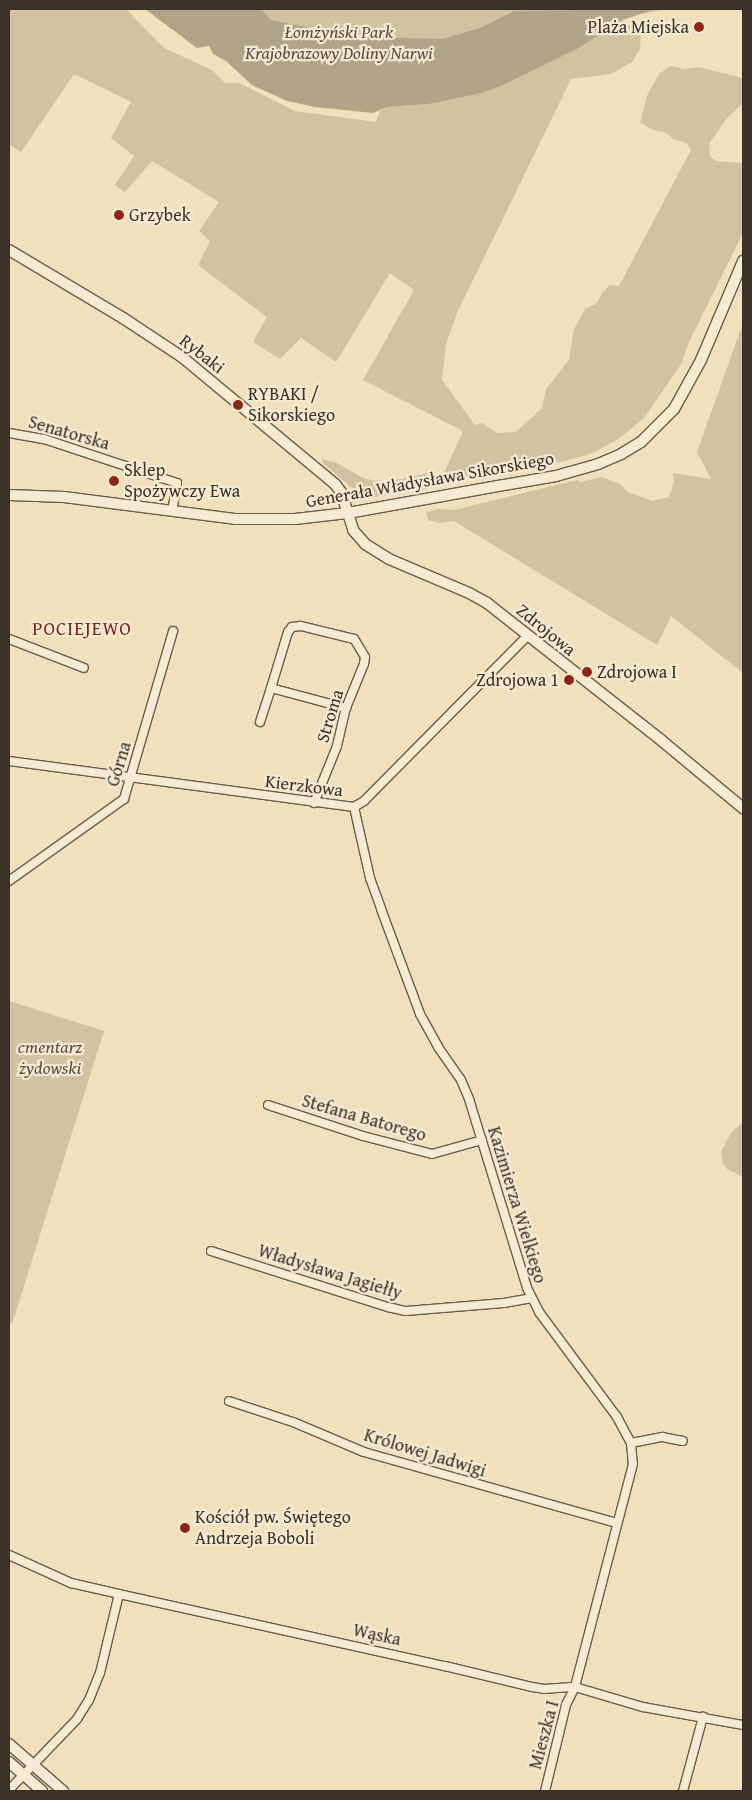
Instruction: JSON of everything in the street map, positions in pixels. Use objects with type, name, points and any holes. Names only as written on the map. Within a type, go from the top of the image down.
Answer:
[{"type":"street","name":"Rybaki","points":[[9,250],[123,318],[182,357],[326,475],[341,492],[348,513]]},
{"type":"street","name":"Generała Władysława Sikorskiego","points":[[9,495],[64,497],[172,511],[270,520],[348,513],[577,471],[609,460],[632,448],[666,418],[688,388],[743,261]]},
{"type":"street","name":"Senatorska","points":[[9,433],[44,439],[177,483],[172,511]]},
{"type":"street","name":"Zdrojowa","points":[[348,513],[356,535],[373,550],[479,599],[661,740],[743,807]]},
{"type":"street","name":"Stroma","points":[[271,688],[288,632],[292,627],[301,626],[354,639],[363,652],[365,660],[346,708],[337,746],[314,803]]},
{"type":"street","name":"Górna","points":[[9,881],[118,805],[126,794],[173,631]]},
{"type":"street","name":"Kierzkowa","points":[[9,761],[354,807],[364,801],[527,636]]},
{"type":"street","points":[[9,638],[84,668]]},
{"type":"street","points":[[260,722],[271,688],[346,708]]},
{"type":"street","name":"Kazimierza Wielkiego","points":[[354,807],[370,878],[420,1014],[438,1047],[461,1080],[482,1140],[531,1298],[617,1417],[631,1443],[633,1464],[575,1687]]},
{"type":"street","name":"Stefana Batorego","points":[[268,1104],[362,1136],[432,1154],[482,1140]]},
{"type":"street","name":"Władysława Jagiełły","points":[[211,1251],[300,1277],[366,1300],[406,1310],[509,1302],[531,1298]]},
{"type":"street","name":"Królowej Jadwigi","points":[[229,1401],[302,1425],[364,1452],[617,1523]]},
{"type":"street","points":[[631,1443],[662,1437],[683,1441]]},
{"type":"street","name":"Wąska","points":[[9,1554],[71,1583],[532,1687],[544,1689],[575,1687],[644,1707],[743,1725]]},
{"type":"street","points":[[9,1790],[77,1719],[90,1700],[100,1673],[119,1594]]},
{"type":"street","name":"Mieszka I","points":[[545,1791],[566,1705],[575,1687]]},
{"type":"street","points":[[683,1791],[703,1717]]},
{"type":"street","points":[[9,1744],[63,1791]]},
{"type":"street","points":[[9,1762],[42,1791]]},
{"type":"green space","points":[[11,9],[126,9],[164,48],[212,70],[225,83],[239,83],[295,111],[376,122],[380,111],[387,107],[429,104],[478,94],[579,48],[622,20],[641,35],[640,49],[632,62],[611,74],[571,79],[457,313],[446,344],[442,380],[475,425],[482,423],[497,433],[516,432],[542,408],[546,389],[569,360],[574,329],[585,309],[597,303],[602,293],[610,285],[619,286],[691,150],[687,143],[673,139],[666,133],[651,129],[640,122],[648,93],[659,74],[670,66],[684,69],[698,67],[743,78],[743,103],[727,118],[709,144],[710,156],[716,161],[741,163],[743,166],[743,233],[689,342],[681,364],[644,418],[620,438],[593,453],[566,461],[440,482],[463,431],[363,380],[414,290],[390,273],[336,362],[301,338],[280,359],[253,342],[267,317],[198,265],[210,241],[199,231],[219,202],[152,161],[125,192],[115,185],[134,156],[111,138],[131,102],[74,74],[21,152],[9,144],[9,12]]},
{"type":"green space","name":"Łomżyński Park Krajobrazowy Doliny Narwi","points":[[175,9],[669,9],[609,19],[435,76]]},
{"type":"green space","points":[[743,323],[743,673],[671,616],[657,645],[454,521],[440,523],[428,520],[426,513],[438,509],[454,510],[577,480],[581,482],[602,477],[620,484],[628,492],[653,501],[669,497],[674,481],[673,473],[711,479],[697,452]]},
{"type":"green space","points":[[322,459],[337,463],[363,478],[376,481],[402,479],[431,472],[440,478],[438,485],[426,489],[369,498],[360,495],[323,463]]},
{"type":"green space","name":"cmentarz żydowski","points":[[9,1001],[104,1031],[12,1324],[9,1322]]},
{"type":"green space","points":[[743,1122],[743,1177],[727,1169],[723,1164],[721,1152],[731,1133]]},
{"type":"shaded area","points":[[145,9],[261,9],[271,20],[326,31],[375,37],[442,39],[480,28],[514,11],[656,9],[622,20],[579,48],[503,85],[478,94],[429,104],[387,107],[373,113],[315,107],[287,101],[252,85],[226,61],[213,54],[209,46],[197,48]]},
{"type":"place","name":"Plaża Miejska","points":[[699,27]]},
{"type":"place","name":"Grzybek","points":[[119,215]]},
{"type":"place","name":"RYBAKI / Sikorskiego","points":[[238,405]]},
{"type":"place","name":"Sklep Spożywczy Ewa","points":[[114,481]]},
{"type":"place","name":"Zdrojowa I","points":[[587,672]]},
{"type":"place","name":"Zdrojowa 1","points":[[569,680]]},
{"type":"place","name":"Kościół pw. Świętego Andrzeja Boboli","points":[[185,1528]]},
{"type":"district","name":"POCIEJEWO","points":[[82,629]]}]
